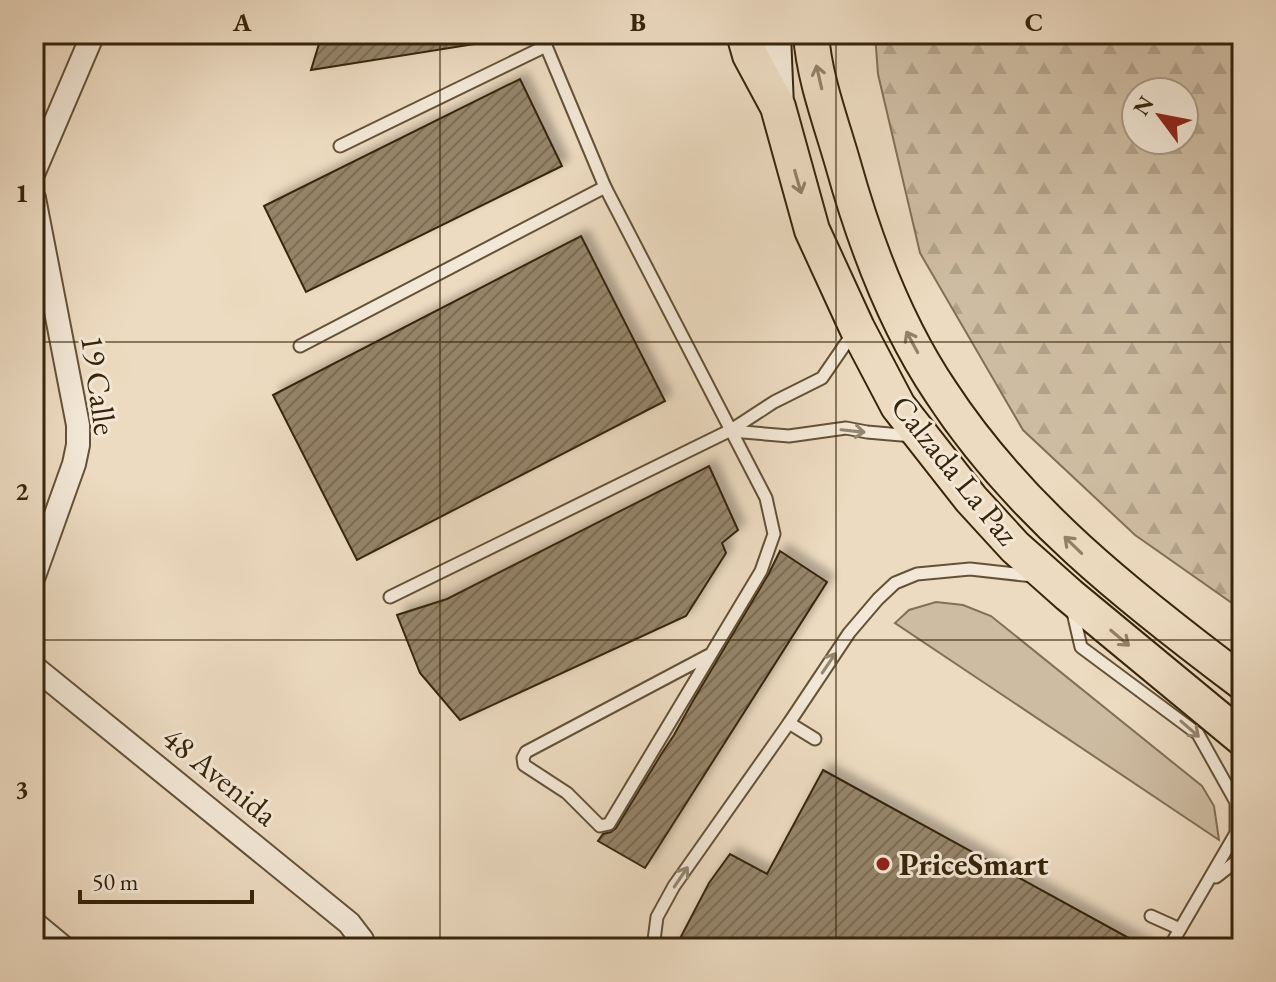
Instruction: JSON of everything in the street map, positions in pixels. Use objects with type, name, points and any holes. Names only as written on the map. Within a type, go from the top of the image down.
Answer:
[{"type":"main road","name":"Calzada La Paz","points":[[744,34],[750,55],[778,107],[812,230],[857,328],[898,406],[971,499],[1015,547],[1242,738]]},
{"type":"main road","points":[[775,34],[778,107]]},
{"type":"main road","name":"Calzada La Paz","points":[[811,34],[820,83],[847,179],[879,272],[909,339],[940,392],[985,453],[1035,508],[1086,557],[1242,682]]},
{"type":"street","points":[[34,172],[93,34]]},
{"type":"street","name":"19 Calle","points":[[34,198],[78,425],[78,445],[34,576]]},
{"type":"street","name":"48 Avenida","points":[[34,667],[349,923],[363,944]]},
{"type":"street","points":[[34,923],[64,948]]},
{"type":"lane","points":[[340,146],[544,40],[605,187],[766,498],[774,534],[761,571],[609,824],[600,826],[567,793],[524,765],[526,752],[711,654]]},
{"type":"lane","points":[[300,346],[605,187]]},
{"type":"lane","points":[[390,597],[731,430],[774,402],[822,378],[857,328]]},
{"type":"lane","points":[[731,430],[789,436],[846,428],[920,436]]},
{"type":"lane","points":[[653,948],[657,917],[674,886],[849,633],[895,583],[917,574],[970,569],[1059,586],[1081,647],[1198,734],[1236,802],[1236,833],[1169,948]]},
{"type":"lane","points":[[789,723],[815,739]]},
{"type":"lane","points":[[1209,882],[1242,857]]},
{"type":"lane","points":[[1151,916],[1180,929]]},
{"type":"green space","points":[[875,34],[1242,34],[1242,610],[1135,535],[1023,430],[920,253],[878,74]]},
{"type":"green space","points":[[936,602],[963,605],[991,616],[1202,786],[1214,806],[1219,840],[895,623],[909,610]]},
{"type":"building","points":[[322,34],[474,34],[475,44],[311,70]]},
{"type":"building","points":[[520,79],[562,166],[306,292],[264,206]]},
{"type":"building","points":[[581,236],[665,401],[357,560],[273,395]]},
{"type":"building","points":[[709,466],[738,530],[722,543],[726,553],[686,616],[460,720],[420,673],[397,615],[447,599]]},
{"type":"building","points":[[780,551],[827,582],[645,868],[598,841],[603,834],[616,828],[674,735]]},
{"type":"building","name":"PriceSmart","points":[[823,770],[1147,948],[675,948],[709,883],[730,854],[767,874]]},
{"type":"place","name":"PriceSmart","points":[[883,864]]}]
